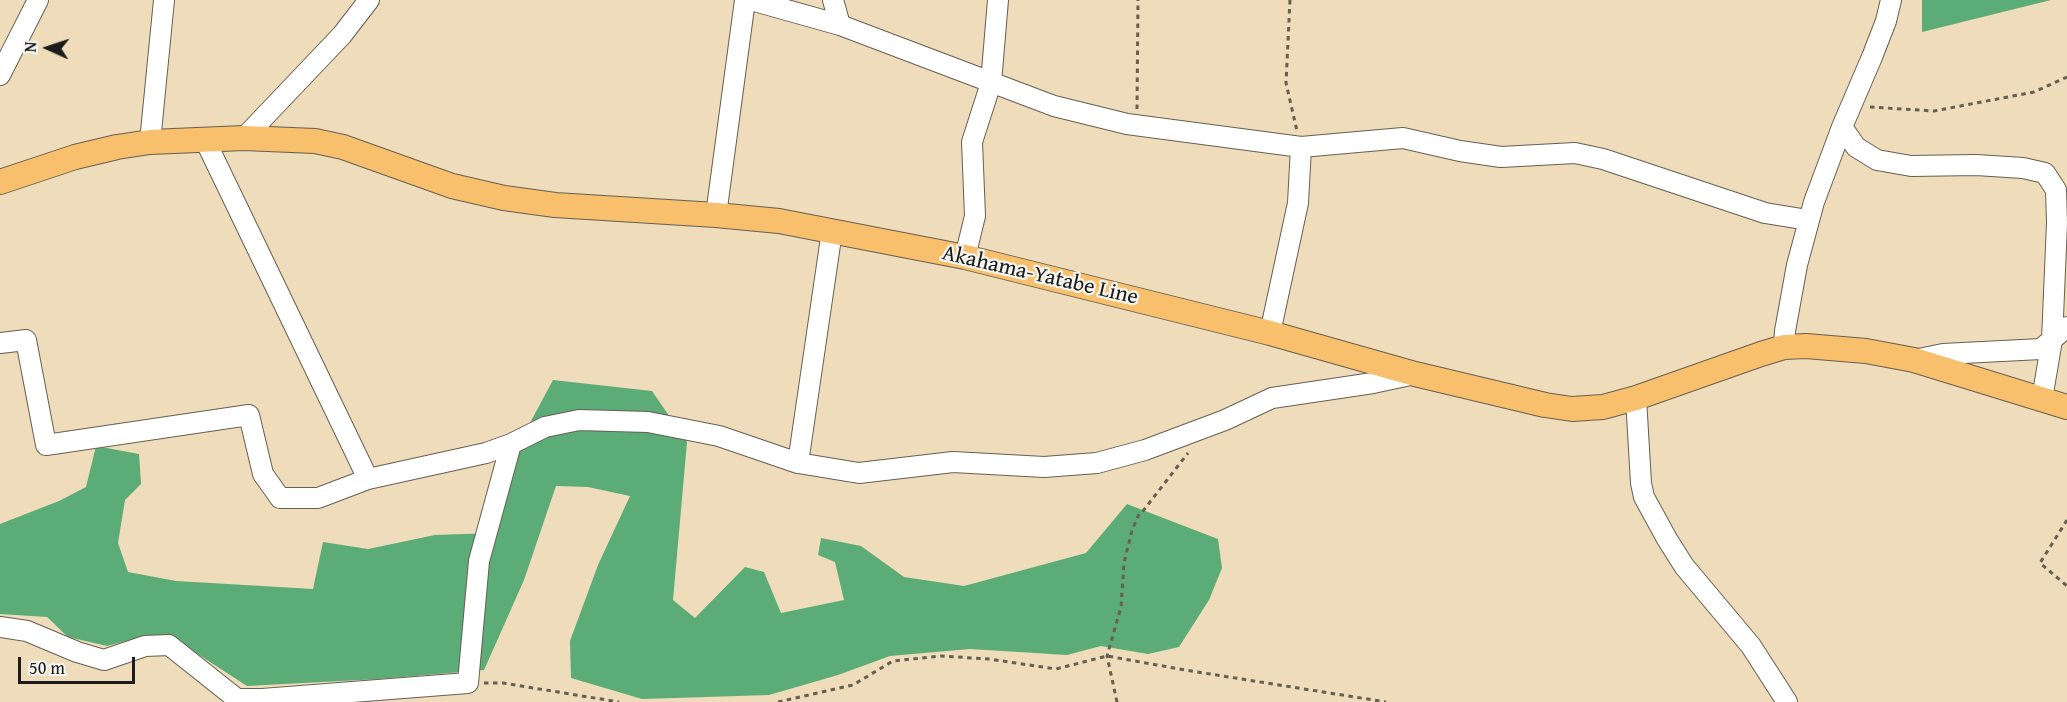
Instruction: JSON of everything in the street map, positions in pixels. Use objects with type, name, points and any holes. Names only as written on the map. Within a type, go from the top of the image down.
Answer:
[{"type":"main road","name":"Akahama-Yatabe Line","points":[[0,182],[75,157],[150,142],[244,138],[315,141],[343,147],[452,186],[504,198],[555,205],[779,221],[965,257],[1270,333],[1415,374],[1545,405],[1572,409],[1603,407],[1636,398],[1784,347],[1824,347],[1866,351],[1914,360],[2067,407]]},
{"type":"street","points":[[0,75],[38,0]]},
{"type":"street","points":[[150,142],[164,0]]},
{"type":"street","points":[[244,138],[342,35],[369,0]]},
{"type":"street","points":[[716,215],[745,0]]},
{"type":"street","points":[[751,0],[840,25],[1054,106],[1137,126],[1301,147],[1403,138],[1460,152],[1500,157],[1575,153],[1603,159],[1765,213],[1808,220]]},
{"type":"street","points":[[833,0],[840,25]]},
{"type":"street","points":[[965,257],[975,216],[972,142],[991,82],[998,0]]},
{"type":"street","points":[[1784,347],[1797,265],[1808,220],[1842,127],[1882,30],[1891,0]]},
{"type":"street","points":[[1842,127],[1856,147],[1877,160],[1911,166],[1976,165],[2023,168],[2045,173],[2056,190],[2057,223],[2052,340],[2042,399]]},
{"type":"street","points":[[205,140],[368,479]]},
{"type":"street","points":[[1270,333],[1298,203],[1301,147]]},
{"type":"street","points":[[798,463],[832,231]]},
{"type":"street","points":[[1914,360],[1942,354],[2041,349],[2067,327]]},
{"type":"street","points":[[0,343],[26,340],[46,445],[249,415],[264,474],[280,498],[318,498],[368,479],[486,453],[511,444],[545,427],[579,420],[648,422],[719,436],[798,463],[859,473],[953,462],[1044,467],[1097,463],[1145,450],[1225,420],[1272,398],[1373,383],[1415,374]]},
{"type":"street","points":[[1636,398],[1641,483],[1644,497],[1684,566],[1751,646],[1787,702]]},
{"type":"street","points":[[0,627],[27,631],[77,652],[104,660],[145,646],[169,645],[237,699],[468,683],[479,561],[511,444]]},
{"type":"path","points":[[1137,126],[1138,0]]},
{"type":"path","points":[[1290,0],[1286,82],[1301,147]]},
{"type":"path","points":[[1853,102],[1865,107],[1934,111],[2034,92],[2067,78]]},
{"type":"path","points":[[1117,702],[1107,656],[1121,607],[1125,563],[1132,530],[1139,514],[1189,452]]},
{"type":"path","points":[[2067,520],[2040,563],[2067,586]]},
{"type":"path","points":[[778,702],[853,685],[893,661],[941,656],[989,659],[1056,669],[1107,656],[1386,702]]},
{"type":"path","points":[[468,683],[503,683],[619,702]]},
{"type":"green space","points":[[1922,0],[2051,0],[1922,32]]},
{"type":"green space","points":[[553,380],[652,391],[687,442],[673,600],[695,618],[745,567],[764,572],[781,613],[844,600],[835,562],[818,555],[821,538],[861,546],[904,577],[964,586],[1086,553],[1127,504],[1218,539],[1222,568],[1209,600],[1179,647],[1148,654],[1101,646],[1067,655],[970,649],[890,656],[838,675],[769,695],[642,699],[571,678],[570,641],[598,565],[630,496],[588,487],[556,486],[524,580],[484,670],[379,679],[247,686],[170,636],[145,636],[107,646],[68,637],[47,617],[0,614],[0,524],[59,501],[86,487],[96,446],[139,454],[141,484],[125,500],[118,543],[128,572],[176,581],[313,589],[323,542],[368,549],[435,535],[496,533],[516,449]]}]
